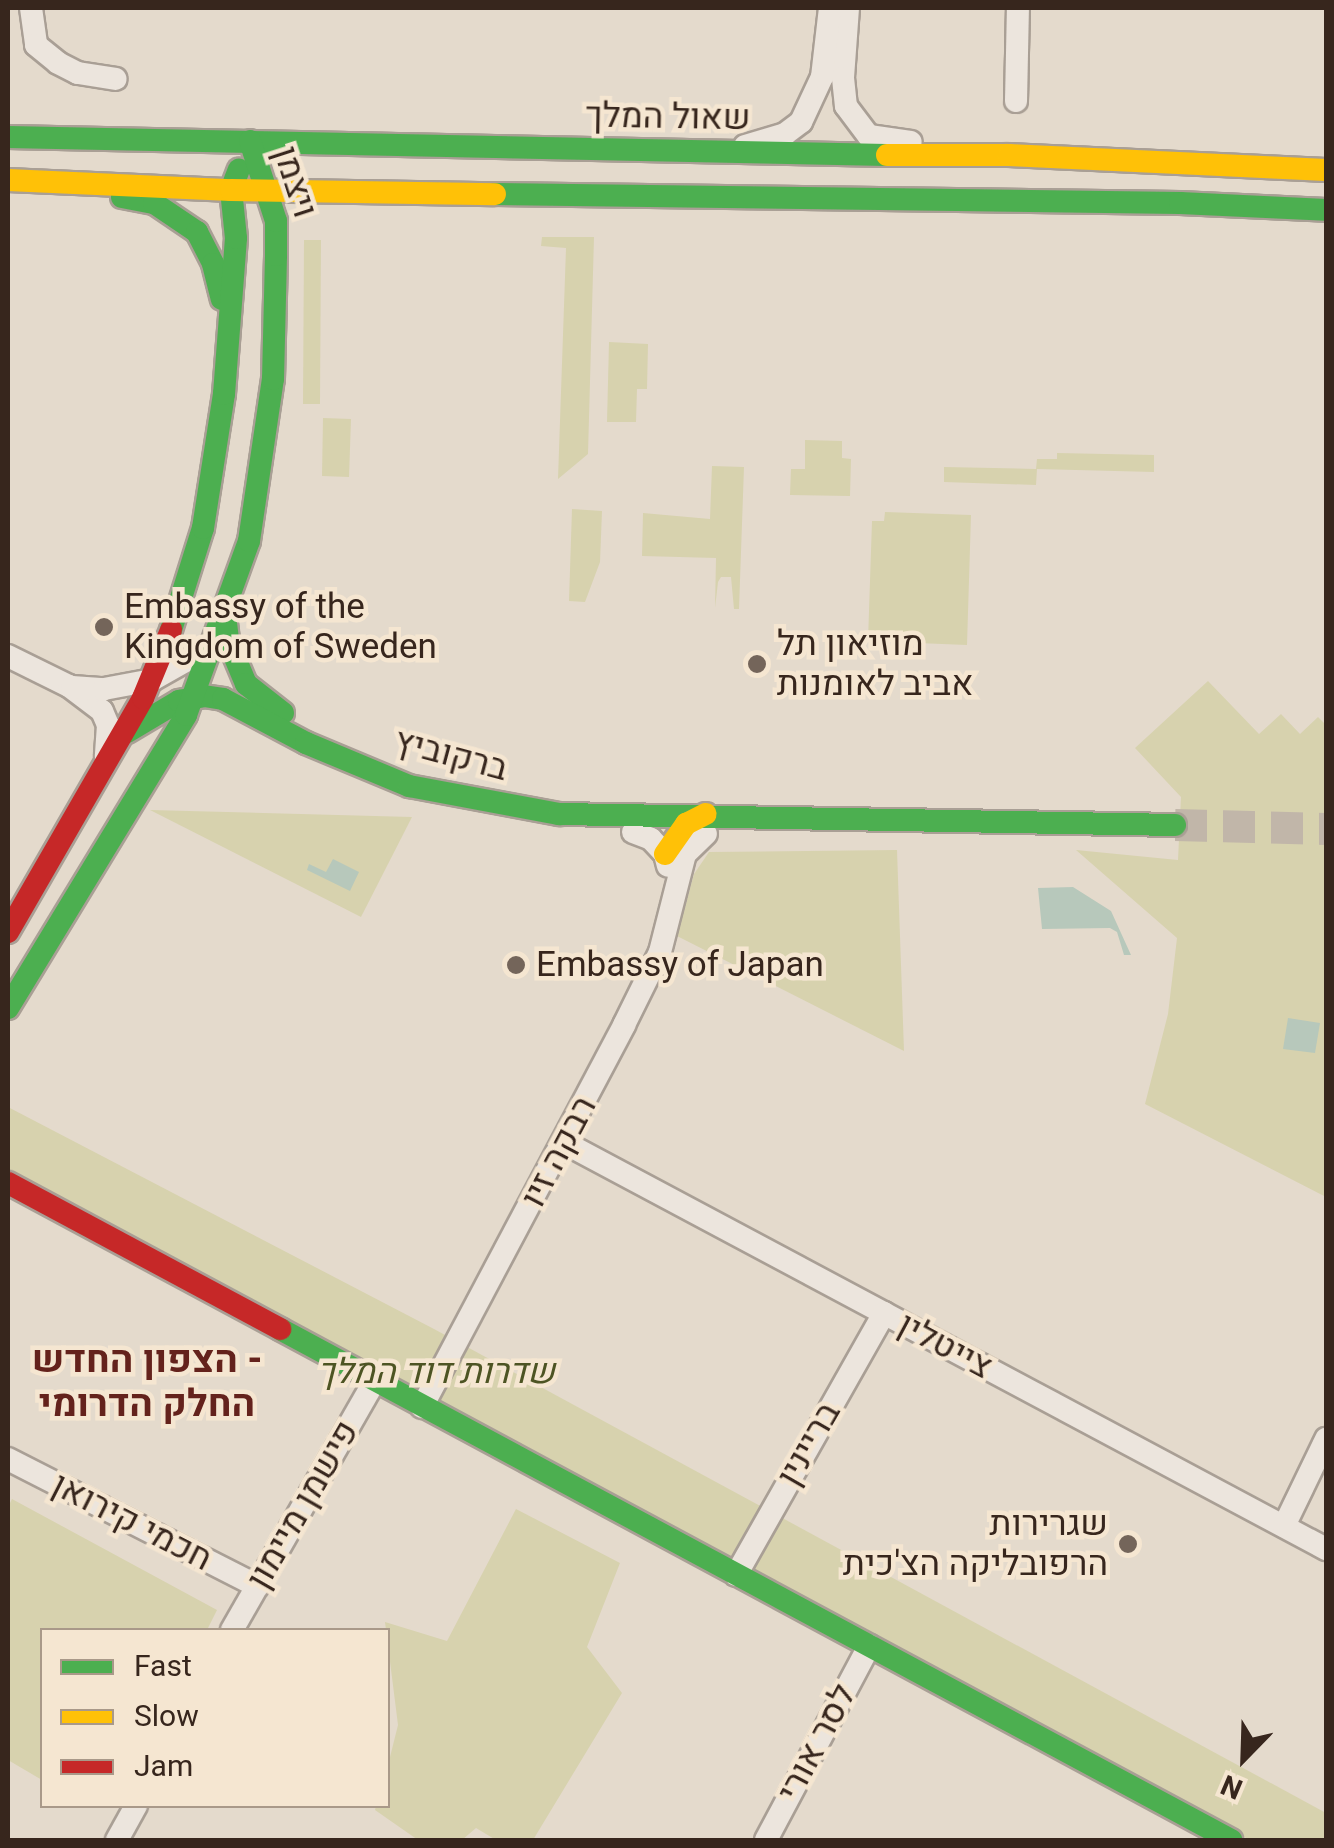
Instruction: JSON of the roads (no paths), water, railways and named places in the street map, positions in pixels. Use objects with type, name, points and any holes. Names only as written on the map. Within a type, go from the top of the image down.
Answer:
[{"type":"street","points":[[31,8],[36,45],[78,73],[116,79]]},
{"type":"street","points":[[713,154],[785,134],[801,122],[822,77],[830,8]]},
{"type":"street","points":[[848,8],[843,89],[846,106],[869,136],[1008,154]]},
{"type":"street","points":[[1016,101],[1018,8]]},
{"type":"street","name":"שאול המלך","points":[[8,137],[713,154],[1008,154],[1326,170]]},
{"type":"street","name":"ויצמן","points":[[8,1008],[195,697],[222,625],[257,508],[273,379],[276,221],[250,142]]},
{"type":"street","name":"ויצמן","points":[[8,932],[127,732],[152,680],[177,610],[202,528],[224,394],[236,238],[231,190],[250,142]]},
{"type":"street","points":[[8,180],[231,190],[1180,203],[1326,210]]},
{"type":"street","points":[[44,181],[154,203],[173,214],[204,241],[229,323]]},
{"type":"street","name":"ויצמן","points":[[177,610],[180,668],[195,697]]},
{"type":"street","points":[[68,686],[104,689],[152,680],[198,657],[222,625]]},
{"type":"street","points":[[222,625],[246,684],[255,692],[318,736],[403,784]]},
{"type":"street","points":[[8,656],[68,686],[102,711],[108,725],[103,770]]},
{"type":"street","points":[[127,732],[162,708],[195,697]]},
{"type":"street","name":"ברקוביץ","points":[[195,697],[223,699],[306,744],[403,784],[473,802],[559,814],[706,824],[773,821],[1175,825]]},
{"type":"street","name":"ברקוביץ","points":[[195,697],[304,760],[407,802],[557,831],[679,833]]},
{"type":"street","points":[[633,832],[651,840],[665,854],[679,833],[706,824]]},
{"type":"street","name":"רבקה זיו","points":[[422,1406],[564,1143],[660,952],[669,924],[673,890],[690,846],[706,824]]},
{"type":"street","name":"רבקה זיו","points":[[665,854],[673,890]]},
{"type":"street","name":"צייטלין","points":[[564,1143],[1326,1549]]},
{"type":"street","points":[[8,1183],[1231,1840]]},
{"type":"street","name":"בריינין","points":[[736,1575],[884,1313]]},
{"type":"street","name":"פישמן מיימון","points":[[233,1628],[375,1380]]},
{"type":"street","points":[[1284,1526],[1326,1439]]},
{"type":"street","name":"חכמי קירואן","points":[[8,1459],[257,1586]]},
{"type":"street","name":"לסר אורי","points":[[766,1840],[869,1646]]},
{"type":"street","points":[[117,1840],[135,1808]]},
{"type":"tunnel","points":[[1175,825],[1326,829]]},
{"type":"place","name":"Embassy of the Kingdom of Sweden","points":[[104,627]]},
{"type":"place","name":"מוזיאון תל אביב לאומנות","points":[[757,664]]},
{"type":"place","name":"Embassy of Japan","points":[[516,965]]},
{"type":"place","name":"שגרירות הרפובליקה הצ'כית","points":[[1128,1544]]},
{"type":"district","name":"הצפון החדש - החלק הדרומי","points":[[147,1383]]},
{"type":"park label","name":"שדרות דוד המלך","points":[[436,1372]]}]
